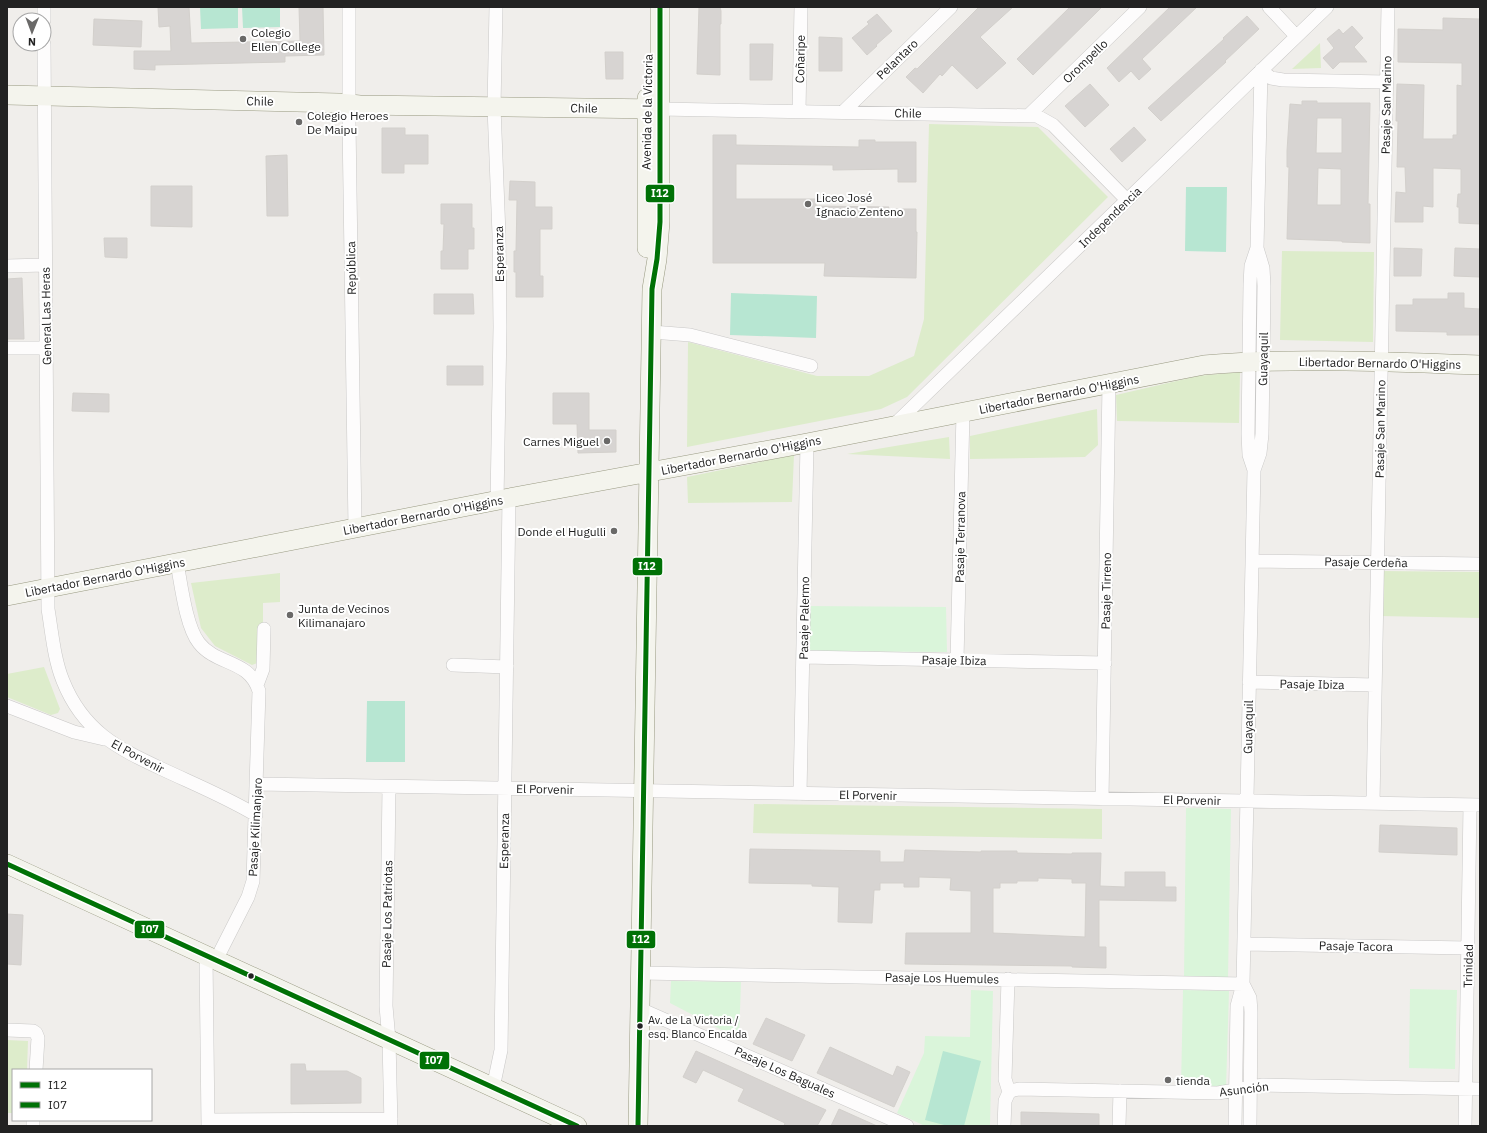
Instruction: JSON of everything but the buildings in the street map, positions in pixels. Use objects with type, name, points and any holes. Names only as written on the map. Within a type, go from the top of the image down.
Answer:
[{"type":"street","name":"República","points":[[349,7],[355,528]]},
{"type":"street","name":"Esperanza","points":[[493,1088],[501,1050],[506,667],[500,282],[494,107],[496,7]]},
{"type":"street","name":"Avenida de la Victoria","points":[[638,1126],[652,289],[657,259],[660,222],[648,7]]},
{"type":"street","name":"Avenida de la Victoria","points":[[653,109],[660,7]]},
{"type":"street","name":"Coñaripe","points":[[799,111],[801,7]]},
{"type":"street","name":"Orompello","points":[[1029,115],[1140,7]]},
{"type":"street","points":[[1269,7],[1296,36]]},
{"type":"street","name":"Independencia","points":[[893,426],[1327,7]]},
{"type":"street","name":"Pasaje San Marino","points":[[1373,803],[1388,7]]},
{"type":"street","name":"Pelantaro","points":[[843,112],[943,10]]},
{"type":"street","name":"General Las Heras","points":[[44,52],[48,588]]},
{"type":"street","points":[[1262,70],[1271,78],[1283,80],[1386,82]]},
{"type":"street","name":"Guayaquil","points":[[1235,1126],[1237,1006],[1243,984],[1254,470],[1262,443],[1256,362],[1264,286],[1263,268],[1257,248],[1262,70]]},
{"type":"street","name":"Chile","points":[[7,95],[494,107],[1029,115],[1043,118],[1053,125],[1127,200]]},
{"type":"street","points":[[7,266],[45,265]]},
{"type":"street","points":[[652,332],[690,335],[811,366]]},
{"type":"street","points":[[7,348],[46,348]]},
{"type":"street","name":"Libertador Bernardo O'Higgins","points":[[7,596],[503,499],[963,413],[1204,365],[1256,362],[1381,362],[1480,365]]},
{"type":"street","name":"Pasaje Tirreno","points":[[1102,799],[1110,384]]},
{"type":"street","name":"Pasaje Terranova","points":[[958,660],[963,413]]},
{"type":"street","name":"Pasaje Palermo","points":[[800,794],[807,443]]},
{"type":"street","name":"Pasaje Cerdeña","points":[[1252,561],[1480,564]]},
{"type":"street","points":[[177,563],[189,624],[194,637],[209,653],[244,669],[254,679],[257,685]]},
{"type":"street","name":"El Porvenir","points":[[48,588],[48,609],[59,669],[74,704],[81,714],[107,740],[128,753],[237,804],[256,815]]},
{"type":"street","name":"Pasaje Kilimanjaro","points":[[208,1123],[211,958],[246,900],[251,889],[254,872],[260,698],[257,685],[263,669],[264,629]]},
{"type":"street","name":"Pasaje Ibiza","points":[[803,657],[1105,663]]},
{"type":"street","points":[[453,665],[506,667]]},
{"type":"street","name":"Pasaje Ibiza","points":[[1249,682],[1375,685]]},
{"type":"street","points":[[7,706],[74,732],[107,740]]},
{"type":"street","name":"El Porvenir","points":[[257,784],[1475,805]]},
{"type":"street","name":"Pasaje Los Patriotas","points":[[389,787],[386,1006],[390,1040],[391,1123]]},
{"type":"street","name":"Trinidad","points":[[1465,1126],[1468,948],[1475,805]]},
{"type":"street","points":[[7,864],[577,1126]]},
{"type":"street","name":"Pasaje Tacora","points":[[1244,944],[1468,948]]},
{"type":"street","name":"Pasaje Los Huemules","points":[[641,972],[1243,984]]},
{"type":"street","points":[[1004,1126],[1005,1101],[1009,1092],[1005,1079],[1008,979]]},
{"type":"street","name":"Guayaquil","points":[[1243,984],[1247,991],[1251,1005],[1250,1126]]},
{"type":"street","name":"Pasaje Los Baguales","points":[[640,1009],[907,1126]]},
{"type":"street","points":[[7,1030],[33,1031],[36,1033],[38,1038],[36,1069]]},
{"type":"street","name":"Asunción","points":[[1009,1092],[1019,1089],[1218,1093],[1263,1086],[1480,1089]]},
{"type":"street","points":[[1119,1126],[1120,1091]]},
{"type":"street","points":[[208,1123],[391,1123]]},
{"type":"green space","points":[[200,7],[238,7],[238,28],[201,29]]},
{"type":"green space","points":[[242,7],[280,7],[280,27],[243,28]]},
{"type":"green space","points":[[1320,43],[1321,68],[1292,69]]},
{"type":"green space","points":[[929,124],[1038,127],[1108,197],[907,397],[881,409],[687,447],[688,342],[817,376],[869,376],[914,356],[924,319]]},
{"type":"green space","points":[[1186,187],[1227,187],[1226,252],[1185,251]]},
{"type":"green space","points":[[1282,251],[1374,252],[1373,342],[1280,340]]},
{"type":"green space","points":[[731,293],[817,296],[816,338],[730,335]]},
{"type":"green space","points":[[1240,372],[1239,423],[1117,421],[1116,395],[1198,376]]},
{"type":"green space","points":[[1097,409],[1098,445],[1085,457],[970,459],[970,436]]},
{"type":"green space","points":[[949,437],[950,459],[847,454]]},
{"type":"green space","points":[[794,455],[792,502],[688,503],[687,477]]},
{"type":"green space","points":[[1381,571],[1480,572],[1480,618],[1380,616]]},
{"type":"green space","points":[[280,573],[280,602],[263,603],[263,661],[252,665],[215,646],[201,628],[191,583]]},
{"type":"green space","points":[[808,606],[946,607],[947,652],[807,651]]},
{"type":"green space","points":[[44,667],[60,709],[58,713],[51,715],[7,697],[7,674]]},
{"type":"green space","points":[[367,701],[405,701],[405,762],[366,762]]},
{"type":"green space","points":[[754,804],[1102,809],[1102,839],[753,833]]},
{"type":"green space","points":[[1186,808],[1231,809],[1228,978],[1184,977]]},
{"type":"green space","points":[[671,981],[741,982],[739,1039],[670,1003]]},
{"type":"green space","points":[[1410,989],[1457,990],[1455,1069],[1409,1068]]},
{"type":"green space","points":[[971,990],[993,991],[990,1126],[925,1126],[897,1113],[924,1053],[925,1036],[970,1037]]},
{"type":"green space","points":[[1183,990],[1229,991],[1226,1088],[1181,1087]]},
{"type":"green space","points":[[7,1040],[28,1041],[27,1069],[12,1069],[12,1113],[7,1113]]},
{"type":"green space","points":[[943,1051],[981,1061],[964,1126],[948,1126],[925,1120]]},
{"type":"transit line","name":"I12","points":[[638,1126],[652,289],[657,259],[660,222],[660,7]]},
{"type":"transit line","name":"I07","points":[[7,864],[577,1126]]},
{"type":"place","name":"Colegio Ellen College","points":[[243,39]]},
{"type":"place","name":"Colegio Heroes De Maipu","points":[[299,122]]},
{"type":"place","name":"Liceo José Ignacio Zenteno","points":[[808,204]]},
{"type":"place","name":"Carnes Miguel","points":[[607,441]]},
{"type":"place","name":"Donde el Hugulli","points":[[614,531]]},
{"type":"place","name":"Junta de Vecinos Kilimanajaro","points":[[290,615]]},
{"type":"place","name":"Av. de La Victoria / esq. Blanco Encalda","points":[[640,1026]]},
{"type":"place","name":"tienda","points":[[1168,1080]]}]
